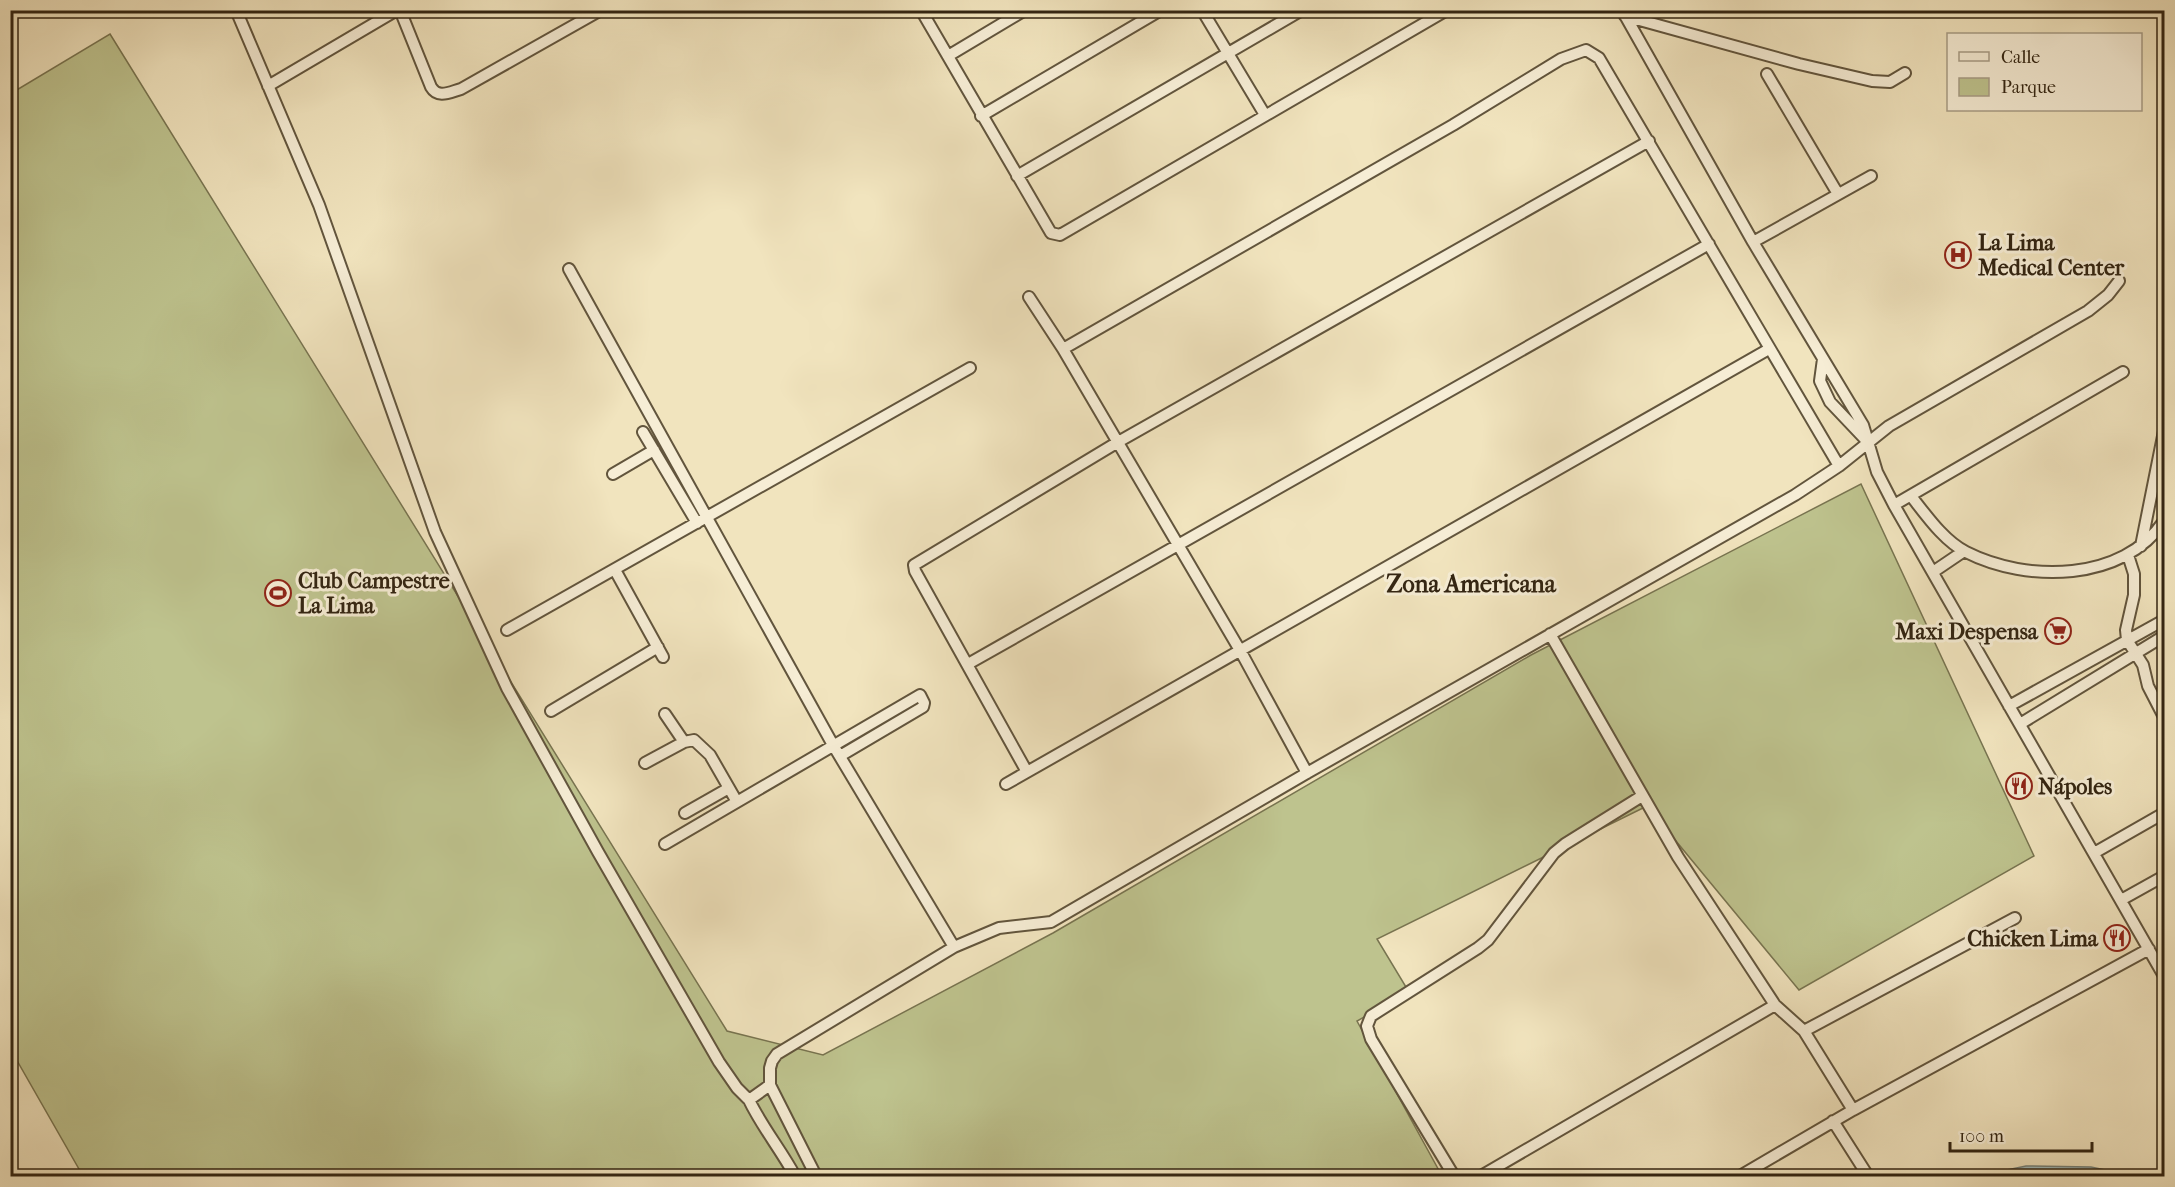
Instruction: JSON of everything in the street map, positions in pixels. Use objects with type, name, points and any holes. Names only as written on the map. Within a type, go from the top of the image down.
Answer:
[{"type":"street","points":[[236,10],[319,205],[435,532],[507,688],[719,1062],[737,1088],[749,1100],[795,1176]]},
{"type":"street","points":[[268,86],[399,10],[431,87],[434,92],[443,95],[461,89],[601,10]]},
{"type":"street","points":[[921,10],[1051,233],[1060,235],[1447,10]]},
{"type":"street","points":[[948,56],[1025,10]]},
{"type":"street","points":[[981,116],[1161,10]]},
{"type":"street","points":[[1202,10],[1265,115]]},
{"type":"street","points":[[1017,176],[1302,10]]},
{"type":"street","points":[[1623,13],[1799,64],[1872,81],[1890,82],[1905,73]]},
{"type":"street","points":[[1623,13],[1753,242],[1863,426],[1877,472],[1894,505],[2164,976]]},
{"type":"street","points":[[1063,349],[1453,125],[1561,59],[1586,50],[1599,58],[1839,466]]},
{"type":"street","points":[[1767,74],[1838,194]]},
{"type":"street","points":[[1026,772],[915,571],[914,565],[1118,442],[1649,141]]},
{"type":"street","points":[[1753,242],[1871,176]]},
{"type":"street","points":[[968,664],[1709,244]]},
{"type":"street","points":[[568,269],[701,520],[954,947]]},
{"type":"street","points":[[816,1176],[770,1084],[770,1068],[777,1054],[954,947],[999,928],[1051,922],[1794,495],[1839,466],[1889,426],[2088,311],[2108,295],[2119,281]]},
{"type":"street","points":[[1029,297],[1118,442],[1240,652],[1307,773]]},
{"type":"street","points":[[1006,784],[1769,349]]},
{"type":"street","points":[[1823,359],[1820,381],[1830,402],[1869,442]]},
{"type":"street","points":[[507,630],[970,368]]},
{"type":"street","points":[[1894,505],[2123,372]]},
{"type":"street","points":[[2141,546],[2164,431]]},
{"type":"street","points":[[643,432],[701,520]]},
{"type":"street","points":[[613,474],[654,450]]},
{"type":"street","points":[[1911,496],[1939,528],[1964,551],[1990,562],[2022,569],[2064,572],[2108,564],[2141,546],[2164,521]]},
{"type":"street","points":[[1933,572],[1964,551]]},
{"type":"street","points":[[2128,555],[2134,574],[2134,595],[2126,630],[2127,640],[2143,665],[2148,686],[2164,717]]},
{"type":"street","points":[[551,711],[661,652],[615,570]]},
{"type":"street","points":[[2009,706],[2164,620]]},
{"type":"street","points":[[1550,634],[1678,857],[1775,1005],[1804,1031],[1853,1110]]},
{"type":"street","points":[[2020,724],[2164,636]]},
{"type":"street","points":[[2064,675],[2073,691]]},
{"type":"street","points":[[665,844],[918,695],[921,697],[923,707],[840,756]]},
{"type":"street","points":[[665,714],[684,742]]},
{"type":"street","points":[[645,763],[684,742],[694,740],[710,755],[737,802]]},
{"type":"street","points":[[685,813],[729,788]]},
{"type":"street","points":[[1454,1176],[1371,1039],[1367,1026],[1371,1016],[1488,940],[1554,853],[1641,796]]},
{"type":"street","points":[[2094,853],[2164,813]]},
{"type":"street","points":[[2121,900],[2164,876]]},
{"type":"street","points":[[1804,1031],[2015,918]]},
{"type":"street","points":[[1740,1176],[1833,1121],[2149,949]]},
{"type":"street","points":[[1481,1176],[1775,1005]]},
{"type":"street","points":[[749,1100],[770,1084]]},
{"type":"street","points":[[1833,1121],[1868,1176]]},
{"type":"green space","points":[[110,34],[727,1031],[823,1055],[1053,933],[1531,655],[1861,484],[2034,856],[1799,990],[1647,806],[1377,939],[1409,992],[1357,1021],[1442,1176],[83,1176],[11,1050],[10,94]]},
{"type":"water","points":[[2026,1166],[2091,1167],[2134,1176],[1978,1176]]},
{"type":"place","name":"La Lima Medical Center","points":[[1958,255]]},
{"type":"place","name":"Club Campestre La Lima","points":[[278,593]]},
{"type":"place","name":"Maxi Despensa","points":[[2058,631]]},
{"type":"place","name":"Nápoles","points":[[2019,786]]},
{"type":"place","name":"Chicken Lima","points":[[2117,938]]},
{"type":"district","name":"Zona Americana","points":[[1471,584]]}]
